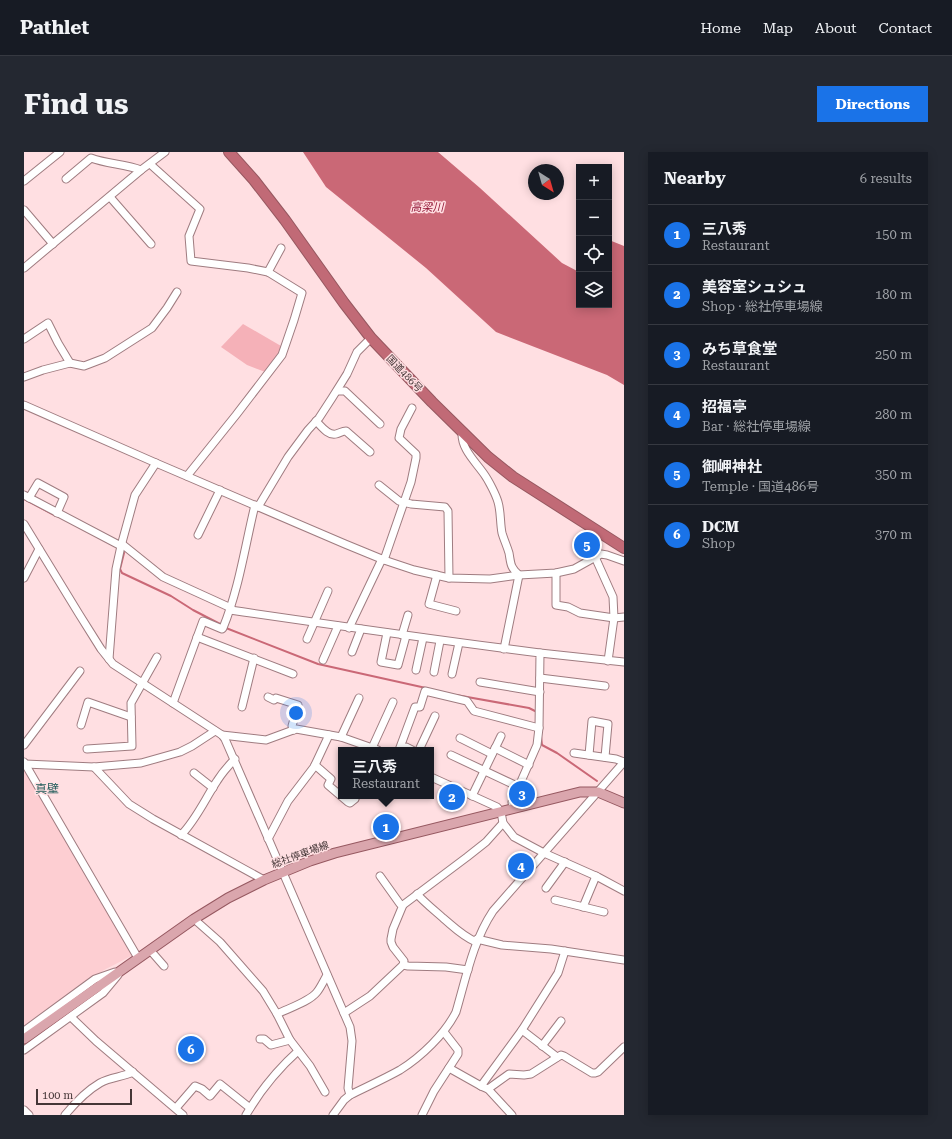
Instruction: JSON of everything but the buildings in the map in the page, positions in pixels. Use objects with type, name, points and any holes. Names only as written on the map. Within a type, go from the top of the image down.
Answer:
[{"type":"highway","name":"国道486号","points":[[229,152],[254,180],[285,220],[344,303],[371,338],[462,432],[488,457],[513,477],[624,548]]},
{"type":"main road","name":"総社停車場線","points":[[24,1039],[194,919],[228,898],[282,872],[336,853],[390,838],[580,792],[598,792],[624,803]]},
{"type":"street","points":[[24,268],[141,170],[165,152]]},
{"type":"street","points":[[24,181],[55,153]]},
{"type":"street","points":[[66,179],[91,158],[101,162],[141,170]]},
{"type":"street","points":[[150,164],[200,209],[189,236],[190,261],[268,272],[302,292],[282,355],[187,476]]},
{"type":"street","points":[[110,197],[150,244]]},
{"type":"street","points":[[24,210],[53,244]]},
{"type":"street","points":[[268,272],[281,248]]},
{"type":"street","points":[[24,377],[70,363],[84,366],[99,361],[117,351],[152,328],[177,292]]},
{"type":"street","points":[[24,339],[48,323],[70,363]]},
{"type":"street","points":[[173,703],[204,621],[222,629],[224,626],[230,609],[256,506],[291,452],[316,421],[337,391],[357,352],[371,338]]},
{"type":"street","points":[[337,391],[345,391],[380,424]]},
{"type":"street","points":[[24,405],[256,506],[383,559],[414,570],[449,578],[490,579],[519,575],[556,573],[574,569],[601,554],[607,554],[624,561]]},
{"type":"street","points":[[350,628],[383,559],[411,482],[416,454],[399,438],[401,429],[412,408]]},
{"type":"street","points":[[316,421],[332,434],[346,431],[370,452]]},
{"type":"street","points":[[462,432],[462,437],[471,457],[485,475],[498,502],[510,564],[519,575]]},
{"type":"street","points":[[109,659],[116,569],[121,545],[134,495],[156,463]]},
{"type":"street","points":[[57,513],[64,497],[38,483],[26,497],[57,513],[121,545],[163,577],[230,609],[440,641],[624,662]]},
{"type":"street","points":[[379,485],[399,501],[446,508],[448,511],[449,578]]},
{"type":"street","points":[[198,535],[220,490]]},
{"type":"street","points":[[24,524],[101,649],[109,659],[119,668],[215,731],[222,735],[266,740],[296,729],[341,737],[369,747]]},
{"type":"street","points":[[24,578],[39,549]]},
{"type":"street","points":[[595,557],[613,597],[614,618],[608,660]]},
{"type":"street","points":[[556,573],[556,605],[568,607],[580,613],[614,618],[624,617]]},
{"type":"street","points":[[437,575],[429,604],[456,611]]},
{"type":"street","points":[[504,648],[519,575]]},
{"type":"street","points":[[308,639],[328,591]]},
{"type":"street","points":[[387,633],[381,662],[398,665],[408,615]]},
{"type":"street","points":[[323,660],[338,626]]},
{"type":"street","points":[[352,652],[361,629]]},
{"type":"street","points":[[197,637],[293,674]]},
{"type":"street","points":[[416,670],[423,638]]},
{"type":"street","points":[[434,672],[440,641]]},
{"type":"street","points":[[452,674],[459,643]]},
{"type":"street","points":[[513,809],[512,802],[537,745],[539,728],[540,653]]},
{"type":"street","points":[[87,749],[132,746],[131,703],[157,657]]},
{"type":"street","points":[[242,707],[254,658]]},
{"type":"street","points":[[24,745],[80,671]]},
{"type":"street","points":[[540,678],[605,686]]},
{"type":"street","points":[[480,682],[540,692]]},
{"type":"street","points":[[400,747],[415,707],[420,707],[425,691],[467,701],[474,711],[539,728]]},
{"type":"street","points":[[268,697],[274,700],[276,698],[298,705],[292,726],[294,730]]},
{"type":"street","points":[[341,737],[359,698]]},
{"type":"street","points":[[81,725],[88,702],[131,717]]},
{"type":"street","points":[[376,747],[393,702]]},
{"type":"street","points":[[420,747],[435,716]]},
{"type":"street","points":[[589,755],[592,721],[608,724],[605,757]]},
{"type":"street","points":[[25,763],[94,767],[141,763],[180,752],[215,731]]},
{"type":"street","points":[[222,735],[235,759],[282,872],[350,1027],[352,1041],[348,1088],[350,1095]]},
{"type":"street","points":[[268,839],[288,801],[315,765],[329,735]]},
{"type":"street","points":[[472,796],[501,736]]},
{"type":"street","points":[[460,738],[529,765]]},
{"type":"street","points":[[333,1115],[344,1100],[350,1095],[400,1070],[422,1053],[444,1032],[452,1021],[456,1012],[477,941],[484,923],[624,762],[616,758],[574,753]]},
{"type":"street","points":[[450,756],[519,787]]},
{"type":"street","points":[[181,835],[186,830],[224,771],[235,759]]},
{"type":"street","points":[[25,763],[138,958]]},
{"type":"street","points":[[315,765],[331,779],[328,785],[338,794]]},
{"type":"street","points":[[94,767],[129,804],[181,835],[264,880]]},
{"type":"street","points":[[194,773],[213,788]]},
{"type":"street","points":[[434,778],[498,807],[501,812],[503,823],[514,837],[624,891]]},
{"type":"street","points":[[344,799],[350,803],[355,799]]},
{"type":"street","points":[[344,1013],[370,996],[403,965],[404,961],[391,942],[391,939],[393,929],[403,905],[477,850],[503,823]]},
{"type":"street","points":[[546,888],[565,862]]},
{"type":"street","points":[[380,876],[400,904],[403,905]]},
{"type":"street","points":[[583,907],[596,876]]},
{"type":"street","points":[[417,894],[464,936],[477,941],[565,951],[624,960]]},
{"type":"street","points":[[555,900],[604,912]]},
{"type":"street","points":[[194,919],[220,942],[263,992],[277,1014],[290,1040],[310,1066],[326,1092]]},
{"type":"street","points":[[150,950],[164,966]]},
{"type":"street","points":[[485,1088],[558,973],[565,951]]},
{"type":"street","points":[[403,965],[446,967],[468,970]]},
{"type":"street","points":[[24,1050],[103,993],[123,969]]},
{"type":"street","points":[[24,1031],[95,979],[123,969]]},
{"type":"street","points":[[277,1014],[304,1002],[314,995],[327,975]]},
{"type":"street","points":[[70,1017],[183,1115]]},
{"type":"street","points":[[542,1046],[561,1022]]},
{"type":"street","points":[[522,1030],[557,1057]]},
{"type":"street","points":[[422,1115],[434,1091],[458,1054],[458,1050],[444,1032]]},
{"type":"street","points":[[260,1039],[264,1039],[271,1045],[290,1040]]},
{"type":"street","points":[[485,1088],[509,1074],[531,1074],[561,1055],[595,1074],[624,1047]]},
{"type":"street","points":[[176,1108],[195,1086],[202,1089],[210,1096],[220,1084],[248,1112],[272,1078],[298,1051]]},
{"type":"street","points":[[449,1068],[485,1088],[512,1115]]},
{"type":"street","points":[[65,1115],[100,1083],[133,1072]]},
{"type":"street","points":[[338,1108],[343,1115]]},
{"type":"street","points":[[24,1110],[30,1115]]},
{"type":"shaded area","points":[[243,324],[281,346],[280,354],[268,373],[247,365],[221,347]]},
{"type":"shaded area","points":[[24,767],[133,955],[104,970],[24,1028]]},
{"type":"water","name":"高梁川","points":[[303,152],[438,152],[562,263],[576,270],[576,308],[612,308],[612,241],[624,246],[624,385],[607,375],[496,332],[426,268],[326,187]]},
{"type":"waterway","points":[[24,499],[56,516]]},
{"type":"waterway","points":[[123,550],[124,553],[120,569],[122,573],[171,596],[193,610],[222,625]]},
{"type":"waterway","points":[[226,628],[318,664],[426,688]]},
{"type":"waterway","points":[[456,695],[529,708],[537,712]]},
{"type":"waterway","points":[[541,736],[542,745],[557,753],[597,781]]},
{"type":"place","name":"御岬神社","points":[[587,545]]},
{"type":"place","name":"みち草食堂","points":[[522,794]]},
{"type":"place","name":"美容室シュシュ","points":[[452,797]]},
{"type":"place","name":"三八秀","points":[[386,827]]},
{"type":"place","name":"招福亭","points":[[521,866]]},
{"type":"place","name":"DCM","points":[[191,1049]]},
{"type":"district","name":"真壁","points":[[47,789]]}]
